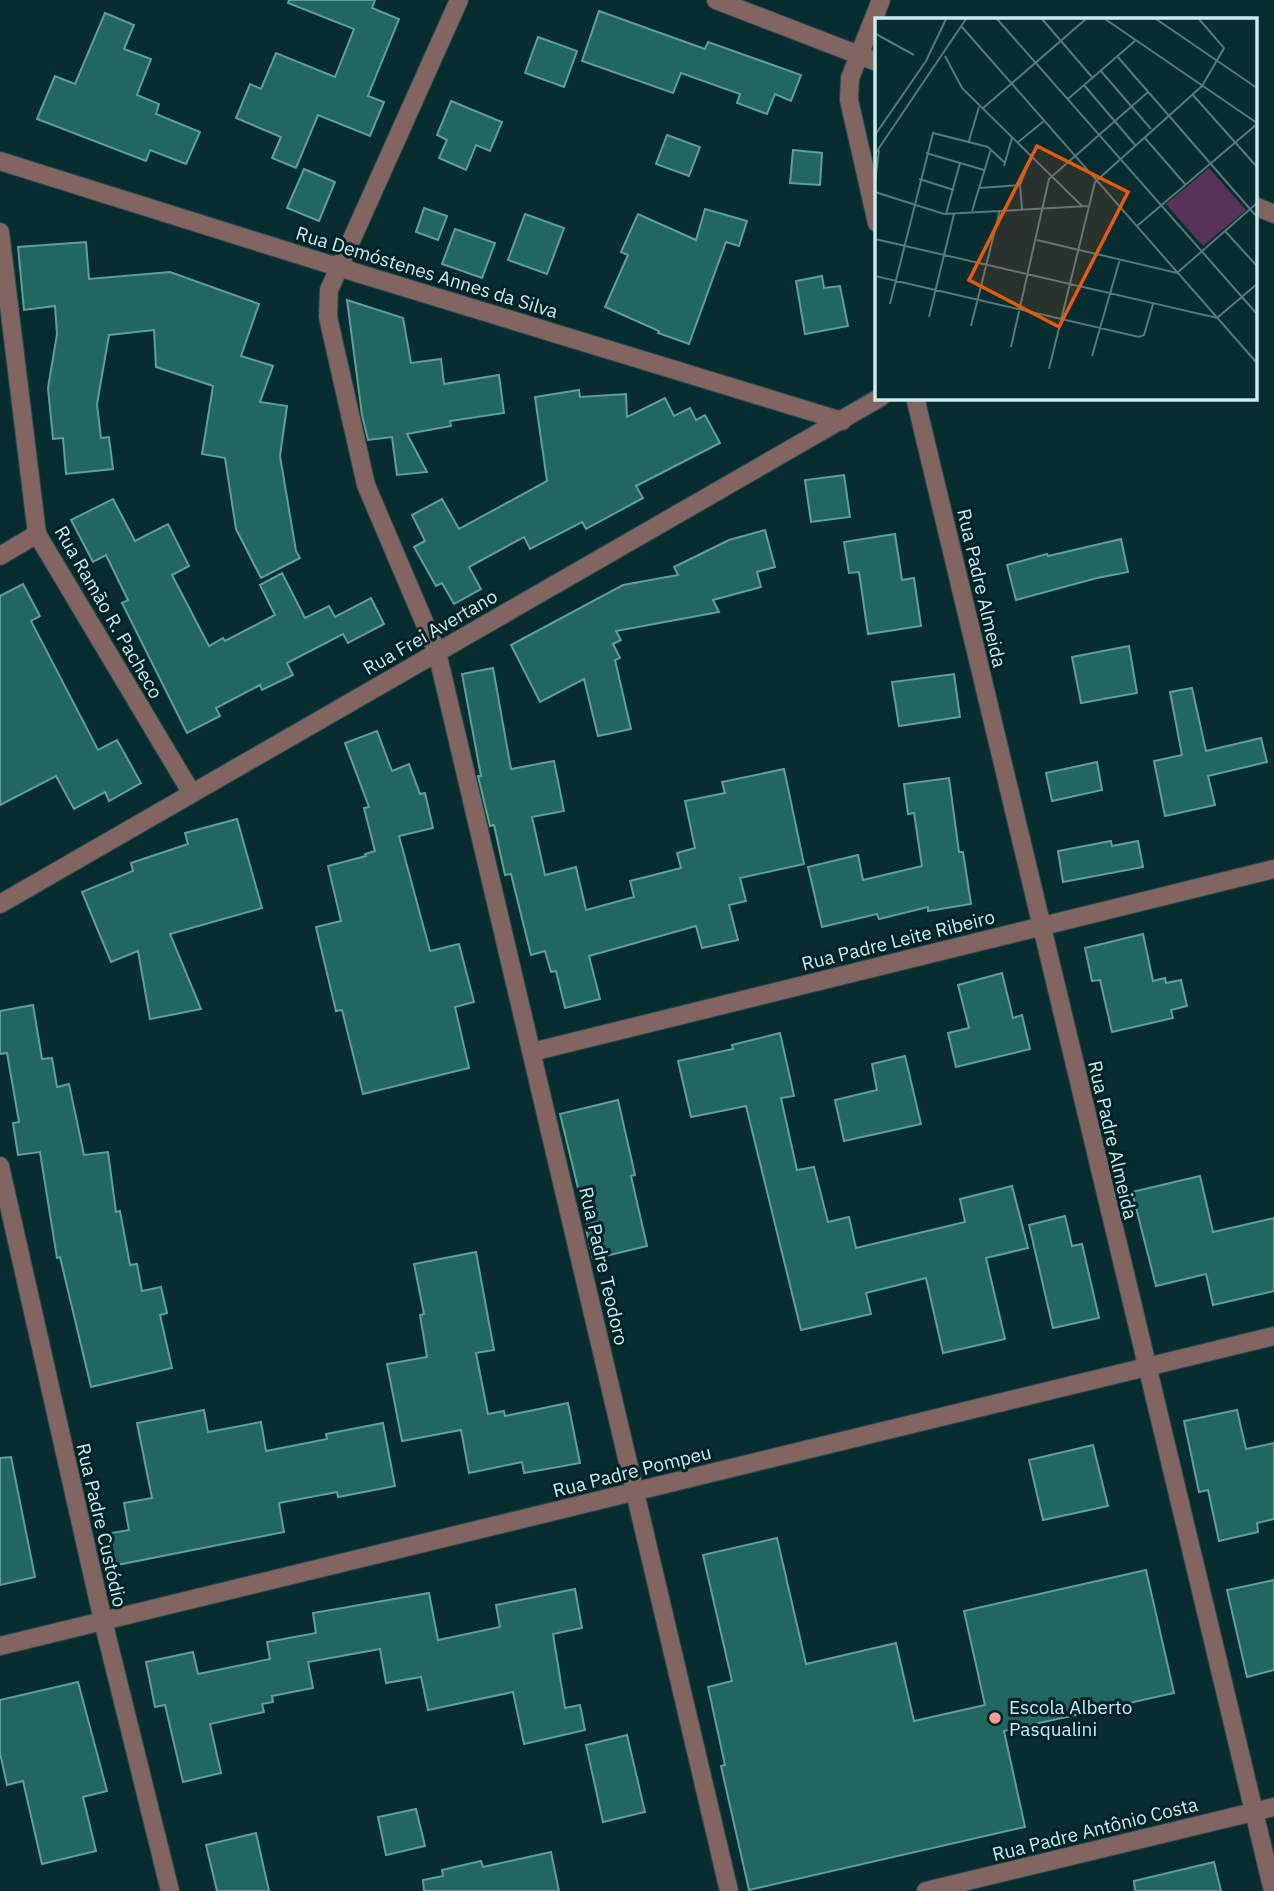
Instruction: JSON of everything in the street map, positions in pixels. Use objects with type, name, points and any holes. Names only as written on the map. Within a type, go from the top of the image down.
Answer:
[{"type":"street","name":"Rua Padre Teodoro","points":[[459,0],[329,290],[328,317],[366,485],[437,652],[729,1891]]},
{"type":"street","points":[[716,0],[875,61]]},
{"type":"street","points":[[875,214],[849,100],[850,78],[881,0]]},
{"type":"street","name":"Rua Demóstenes Annes da Silva","points":[[0,161],[842,421]]},
{"type":"street","points":[[1256,206],[1274,214]]},
{"type":"street","name":"Rua Ramão R. Pacheco","points":[[0,232],[37,534],[191,792]]},
{"type":"street","name":"Rua Frei Avertano","points":[[0,904],[878,399]]},
{"type":"street","name":"Rua Padre Almeida","points":[[915,399],[1273,1891]]},
{"type":"street","points":[[0,556],[37,534]]},
{"type":"street","name":"Rua Padre Leite Ribeiro","points":[[531,1052],[1274,869]]},
{"type":"street","name":"Rua Padre Custódio","points":[[0,1166],[103,1621],[170,1891]]},
{"type":"street","name":"Rua Padre Pompeu","points":[[0,1646],[1274,1336]]},
{"type":"street","name":"Rua Padre Antônio Costa","points":[[926,1891],[1274,1807]]},
{"type":"building","points":[[289,0],[375,0],[372,8],[399,19],[368,96],[384,102],[370,136],[318,115],[296,168],[272,158],[281,137],[236,118],[250,84],[261,89],[276,53],[335,77],[354,29],[288,3]]},
{"type":"building","points":[[599,11],[705,49],[708,42],[801,75],[791,101],[775,94],[767,114],[737,103],[740,94],[681,73],[673,93],[582,61]]},
{"type":"building","points":[[105,13],[134,25],[124,49],[151,59],[137,95],[159,104],[156,114],[200,132],[186,164],[150,150],[146,161],[37,119],[55,76],[75,84]]},
{"type":"building","points":[[538,37],[577,51],[564,87],[525,73]]},
{"type":"building","points":[[451,101],[502,122],[490,151],[476,145],[466,170],[439,158],[447,140],[437,135]]},
{"type":"building","points":[[667,135],[700,147],[689,176],[656,164]]},
{"type":"building","points":[[793,150],[822,153],[820,185],[790,183]]},
{"type":"building","points":[[304,169],[335,182],[319,221],[287,208]]},
{"type":"building","points":[[424,208],[447,216],[438,240],[416,232]]},
{"type":"building","points":[[705,209],[747,221],[739,246],[726,242],[689,344],[658,333],[659,331],[605,307],[628,255],[621,252],[638,214],[696,240]]},
{"type":"building","points":[[525,214],[564,228],[547,274],[508,260]]},
{"type":"building","points":[[455,229],[495,243],[482,278],[442,264]]},
{"type":"building","points":[[86,242],[89,279],[170,272],[259,304],[241,356],[273,366],[260,402],[287,406],[280,456],[296,551],[300,558],[261,578],[236,529],[225,458],[202,454],[213,386],[156,367],[154,330],[109,335],[97,404],[101,438],[109,437],[113,469],[66,474],[63,438],[53,439],[48,388],[57,334],[55,306],[24,310],[18,247]]},
{"type":"building","points":[[822,276],[824,288],[840,286],[848,326],[805,334],[796,281]]},
{"type":"building","points":[[347,300],[403,318],[411,363],[441,359],[444,384],[499,375],[504,413],[450,421],[451,426],[407,434],[427,472],[397,475],[392,437],[368,440],[362,415]]},
{"type":"building","points":[[579,390],[580,397],[626,394],[627,417],[665,398],[674,416],[690,408],[696,420],[705,415],[720,443],[636,486],[643,498],[586,529],[582,522],[530,549],[524,537],[469,567],[481,589],[454,604],[442,583],[436,586],[414,547],[425,541],[412,515],[442,499],[459,529],[547,481],[535,397]]},
{"type":"building","points":[[844,475],[850,517],[811,522],[805,480]]},
{"type":"building","points":[[113,499],[135,541],[168,524],[189,566],[172,575],[209,646],[223,638],[225,641],[275,615],[260,585],[282,573],[305,618],[329,606],[335,617],[371,598],[384,624],[348,643],[343,634],[287,663],[293,675],[262,690],[260,685],[216,708],[220,716],[187,733],[122,603],[128,600],[106,555],[93,562],[71,520]]},
{"type":"building","points":[[765,530],[775,567],[757,572],[761,587],[713,600],[719,612],[616,631],[621,640],[613,644],[620,658],[615,660],[631,729],[598,736],[584,679],[540,702],[511,645],[623,585],[678,575],[674,567],[729,540]]},
{"type":"building","points":[[895,534],[902,580],[914,578],[921,626],[868,634],[859,572],[849,573],[844,542]]},
{"type":"building","points":[[1121,539],[1128,572],[1016,600],[1007,565]]},
{"type":"building","points":[[23,584],[40,616],[31,621],[98,750],[117,740],[141,783],[109,801],[105,792],[74,809],[56,776],[0,805],[0,596]]},
{"type":"building","points":[[1129,646],[1137,693],[1081,703],[1072,657]]},
{"type":"building","points":[[493,668],[511,769],[554,761],[564,811],[532,817],[545,875],[576,867],[586,910],[634,897],[630,881],[681,868],[677,853],[695,848],[685,801],[725,793],[722,782],[784,769],[804,864],[740,878],[746,901],[729,905],[738,940],[702,948],[696,926],[589,956],[600,999],[565,1008],[556,971],[551,972],[545,951],[531,955],[511,874],[505,875],[494,825],[490,826],[478,776],[481,776],[462,674]]},
{"type":"building","points":[[954,674],[960,717],[899,726],[892,682]]},
{"type":"building","points":[[1192,688],[1206,751],[1261,738],[1267,762],[1208,776],[1215,805],[1165,816],[1154,761],[1182,755],[1170,692]]},
{"type":"building","points":[[377,731],[392,771],[409,764],[420,794],[425,793],[433,828],[399,836],[430,951],[459,944],[474,1002],[455,1007],[469,1068],[363,1094],[342,1010],[336,1011],[316,927],[341,921],[328,866],[375,851],[364,808],[369,807],[345,743]]},
{"type":"building","points":[[1097,762],[1102,790],[1052,801],[1046,773]]},
{"type":"building","points":[[949,778],[959,852],[963,852],[971,904],[928,911],[928,907],[879,919],[877,914],[822,927],[808,867],[858,855],[863,880],[922,866],[914,813],[908,814],[904,784]]},
{"type":"building","points":[[237,819],[262,908],[170,934],[201,1009],[150,1019],[138,951],[111,962],[82,892],[133,871],[131,863],[188,844],[185,833]]},
{"type":"building","points":[[1111,841],[1112,846],[1138,841],[1143,867],[1063,882],[1058,851]]},
{"type":"building","points":[[1143,934],[1153,981],[1165,978],[1166,983],[1181,980],[1187,1006],[1171,1010],[1173,1018],[1112,1032],[1100,980],[1092,981],[1085,948]]},
{"type":"building","points":[[1002,973],[1013,1018],[1022,1015],[1030,1049],[956,1067],[948,1033],[969,1028],[958,985]]},
{"type":"building","points":[[33,1005],[42,1059],[52,1058],[57,1087],[69,1084],[84,1155],[108,1152],[116,1212],[120,1211],[130,1265],[137,1264],[142,1291],[161,1287],[167,1313],[160,1315],[172,1368],[91,1387],[60,1257],[57,1258],[40,1152],[18,1155],[13,1123],[19,1122],[7,1053],[0,1054],[0,1011]]},
{"type":"building","points":[[780,1033],[794,1096],[781,1098],[797,1170],[814,1167],[828,1222],[849,1217],[856,1248],[965,1222],[960,1199],[1012,1186],[1028,1248],[986,1258],[1005,1339],[943,1353],[926,1278],[866,1293],[871,1314],[801,1330],[746,1106],[691,1117],[678,1061],[733,1049],[732,1045]]},
{"type":"building","points":[[905,1056],[921,1124],[844,1141],[835,1100],[877,1090],[872,1064]]},
{"type":"building","points":[[618,1100],[647,1246],[593,1259],[560,1114]]},
{"type":"building","points":[[1200,1176],[1213,1232],[1274,1218],[1274,1291],[1213,1305],[1206,1274],[1156,1286],[1132,1192]]},
{"type":"building","points":[[1065,1216],[1072,1246],[1082,1244],[1099,1318],[1053,1328],[1029,1225]]},
{"type":"building","points":[[476,1252],[494,1350],[476,1353],[488,1414],[504,1411],[505,1416],[568,1403],[580,1463],[524,1473],[522,1462],[469,1473],[461,1430],[402,1441],[387,1364],[427,1357],[420,1315],[424,1314],[414,1264]]},
{"type":"building","points":[[204,1410],[208,1432],[261,1422],[266,1451],[327,1439],[326,1434],[383,1423],[395,1486],[338,1497],[337,1492],[279,1503],[284,1532],[112,1566],[106,1534],[129,1530],[124,1503],[152,1498],[137,1423]]},
{"type":"building","points":[[1237,1410],[1246,1449],[1274,1443],[1274,1519],[1257,1523],[1258,1532],[1219,1541],[1208,1490],[1199,1492],[1184,1421]]},
{"type":"building","points":[[1093,1445],[1108,1506],[1043,1520],[1029,1460]]},
{"type":"building","points":[[11,1457],[35,1577],[0,1585],[0,1458]]},
{"type":"building","name":"Escola Alberto Pasqualini","points":[[777,1538],[806,1664],[896,1643],[914,1721],[985,1705],[964,1611],[1146,1570],[1174,1693],[1004,1731],[1025,1827],[749,1890],[721,1766],[725,1765],[708,1687],[732,1681],[703,1555]]},
{"type":"building","points":[[1274,1580],[1274,1670],[1247,1677],[1227,1590]]},
{"type":"building","points":[[575,1589],[582,1628],[553,1634],[565,1708],[580,1705],[585,1730],[524,1744],[513,1692],[428,1710],[421,1677],[386,1683],[380,1649],[308,1662],[313,1688],[272,1696],[273,1702],[262,1704],[264,1712],[210,1724],[221,1773],[183,1782],[165,1705],[155,1707],[146,1662],[193,1652],[198,1674],[270,1659],[267,1642],[316,1633],[313,1613],[429,1593],[438,1640],[500,1627],[496,1605]]},
{"type":"building","points":[[78,1682],[107,1791],[83,1797],[96,1851],[42,1864],[23,1781],[7,1785],[0,1753],[0,1700]]},
{"type":"building","points":[[627,1735],[645,1812],[603,1822],[586,1745]]},
{"type":"building","points":[[416,1809],[425,1846],[386,1855],[378,1817]]},
{"type":"building","points":[[256,1833],[269,1891],[217,1891],[206,1845]]},
{"type":"building","points":[[551,1852],[559,1891],[424,1891],[423,1880],[443,1876],[442,1870],[481,1861],[483,1867]]},
{"type":"building","points":[[1214,1862],[1221,1891],[1135,1891],[1134,1881]]},
{"type":"place","name":"Escola Alberto Pasqualini","points":[[995,1718]]}]
